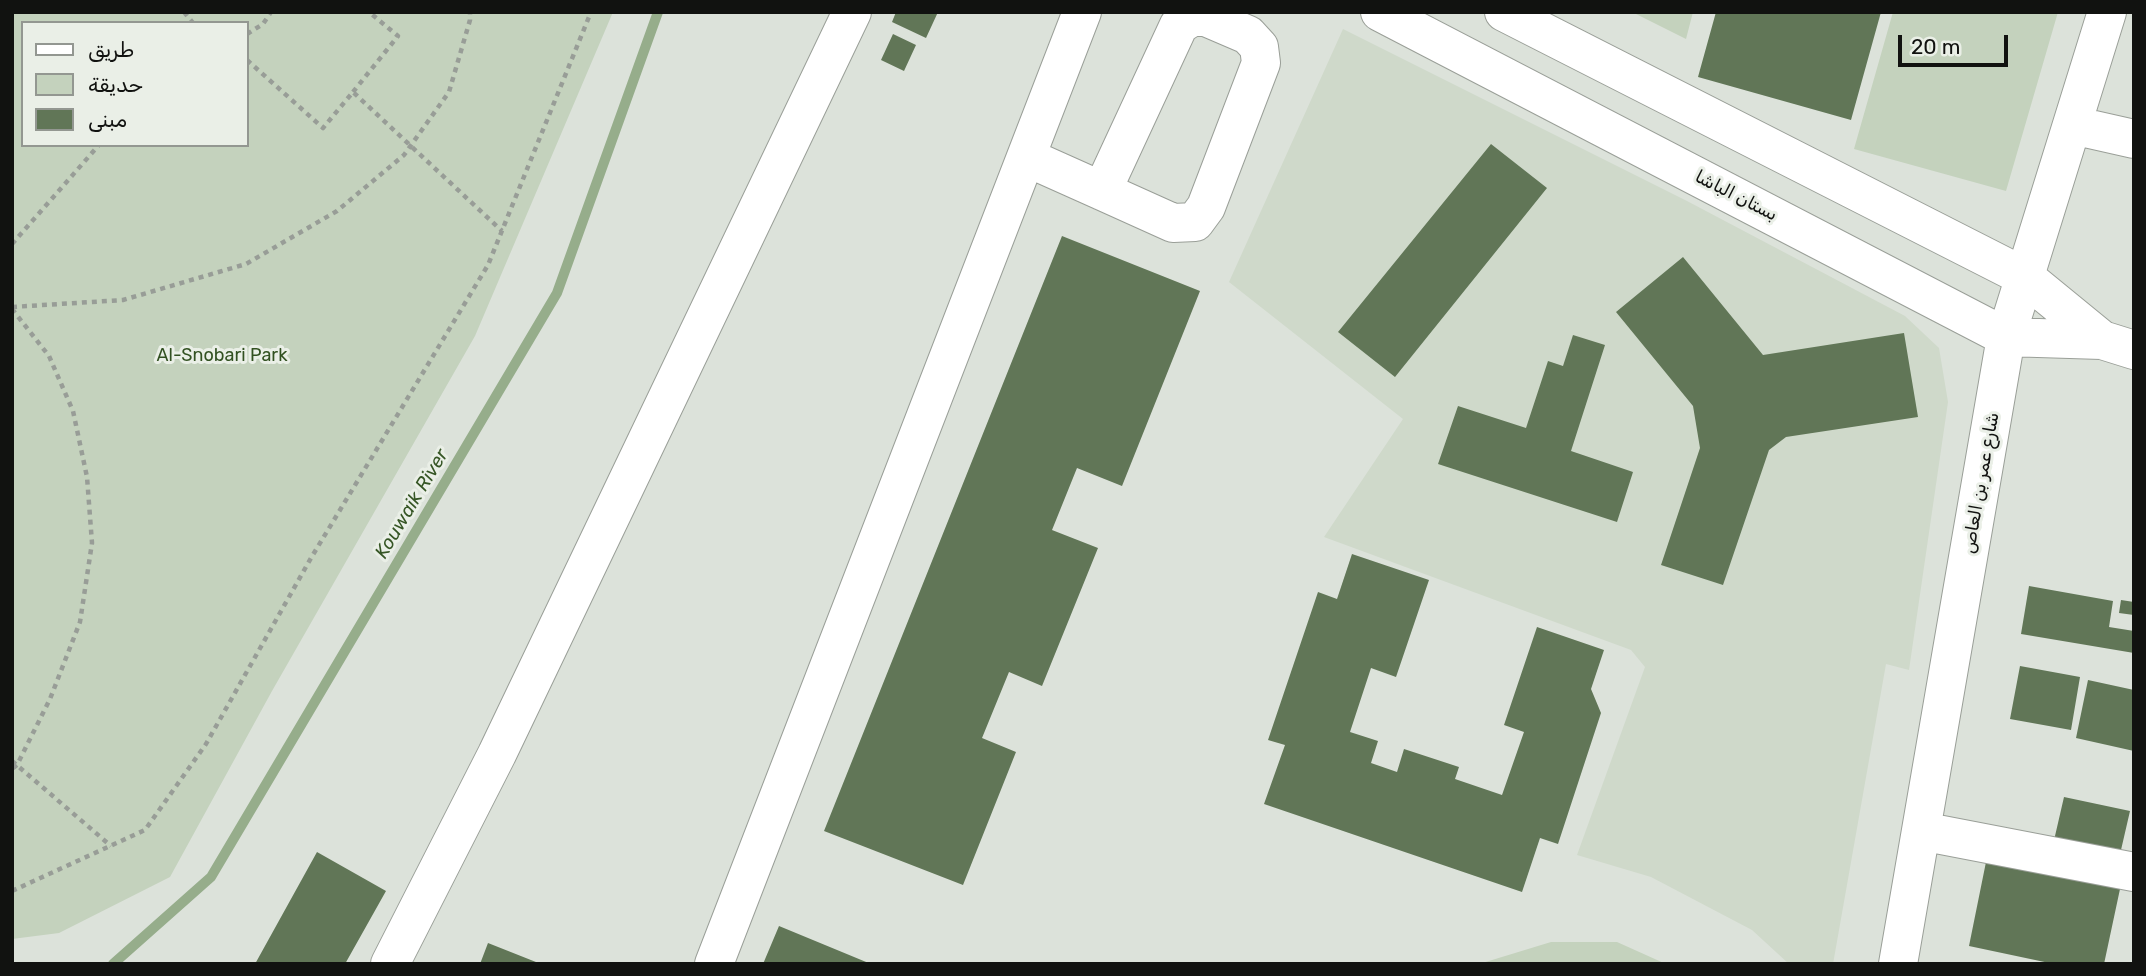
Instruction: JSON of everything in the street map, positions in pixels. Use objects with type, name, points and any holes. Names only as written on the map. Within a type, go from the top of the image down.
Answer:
[{"type":"street","points":[[390,964],[503,741],[852,12]]},
{"type":"street","points":[[714,964],[1082,12]]},
{"type":"street","name":"بستان الباشا","points":[[1380,12],[2007,337],[2118,345]]},
{"type":"street","name":"بستان الباشا","points":[[1504,12],[2025,277],[2118,345]]},
{"type":"street","name":"شارع عمر بن العاص","points":[[1898,964],[2007,337],[2107,12]]},
{"type":"street","points":[[1026,157],[1173,223],[1195,222],[1206,207],[1261,63],[1259,47],[1248,35],[1206,17],[1192,17],[1179,25],[1102,191]]},
{"type":"street","points":[[2072,125],[2134,139]]},
{"type":"street","points":[[1921,831],[2134,872]]},
{"type":"path","points":[[248,33],[263,24],[271,12]]},
{"type":"path","points":[[248,61],[323,128],[398,36],[369,12]]},
{"type":"path","points":[[12,308],[124,300],[246,264],[337,211],[404,155],[449,92],[470,12]]},
{"type":"path","points":[[12,891],[145,830],[206,744],[311,558],[488,265],[592,12]]},
{"type":"path","points":[[353,92],[502,231]]},
{"type":"path","points":[[12,244],[97,147]]},
{"type":"path","points":[[12,308],[49,356],[73,411],[87,477],[92,543],[80,622],[50,699],[15,767]]},
{"type":"path","points":[[12,761],[15,767],[111,846]]},
{"type":"shaded area","points":[[1343,29],[1687,201],[1905,316],[1939,348],[1948,402],[1909,670],[1886,664],[1833,964],[1789,964],[1752,930],[1651,877],[1577,855],[1645,667],[1631,650],[1324,537],[1403,419],[1229,282]]},
{"type":"green space","name":"Al-Snobari Park","points":[[12,12],[613,12],[475,336],[272,691],[170,877],[59,933],[12,939]]},
{"type":"green space","points":[[1632,12],[1693,12],[1686,39]]},
{"type":"green space","points":[[1893,12],[2058,12],[2006,191],[1854,149]]},
{"type":"green space","points":[[1551,942],[1617,942],[1666,964],[1479,964]]},
{"type":"building","points":[[896,12],[938,12],[926,38],[892,22]]},
{"type":"building","points":[[1716,12],[1881,12],[1851,120],[1698,77]]},
{"type":"building","points":[[893,34],[916,45],[904,71],[881,60]]},
{"type":"building","points":[[1491,144],[1547,188],[1395,377],[1338,332]]},
{"type":"building","points":[[1062,236],[1200,291],[1122,486],[1077,468],[1052,530],[1098,548],[1042,686],[1009,672],[982,738],[1016,752],[963,885],[824,831]]},
{"type":"building","points":[[1683,257],[1763,355],[1904,333],[1918,417],[1786,437],[1769,450],[1723,585],[1661,565],[1700,448],[1693,406],[1616,312]]},
{"type":"building","points":[[1573,335],[1605,345],[1571,451],[1633,472],[1617,522],[1438,464],[1458,406],[1526,428],[1548,361],[1563,366]]},
{"type":"building","points":[[1352,554],[1429,580],[1396,677],[1371,668],[1350,732],[1378,741],[1371,763],[1397,772],[1404,749],[1459,767],[1455,779],[1502,795],[1524,732],[1504,725],[1537,627],[1604,650],[1591,689],[1601,713],[1558,844],[1540,838],[1522,892],[1264,804],[1285,745],[1268,740],[1318,592],[1337,599]]},
{"type":"building","points":[[2029,586],[2113,601],[2109,627],[2134,631],[2134,653],[2021,634]]},
{"type":"building","points":[[2121,600],[2134,602],[2134,615],[2119,613]]},
{"type":"building","points":[[2020,666],[2080,677],[2071,730],[2010,719]]},
{"type":"building","points":[[2088,680],[2134,690],[2134,751],[2076,738]]},
{"type":"building","points":[[2064,797],[2130,811],[2118,863],[2052,849]]},
{"type":"building","points":[[317,852],[386,891],[345,964],[255,964]]},
{"type":"building","points":[[1986,862],[2120,889],[2104,964],[2054,964],[1969,946]]},
{"type":"building","points":[[779,926],[871,964],[763,964]]},
{"type":"building","points":[[488,943],[541,964],[480,964]]},
{"type":"waterway","name":"Kouwaik River","points":[[113,964],[211,877],[557,293],[658,12]]}]
